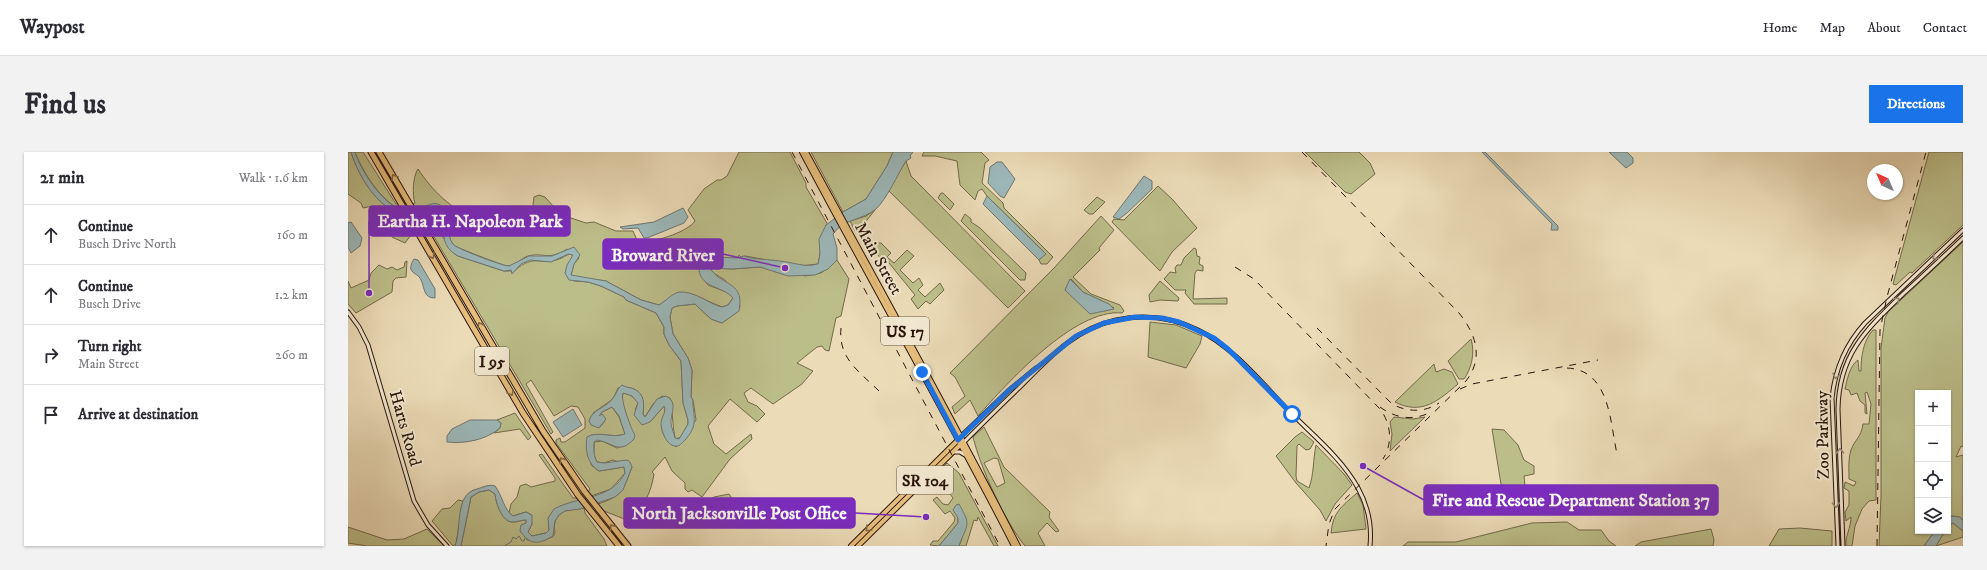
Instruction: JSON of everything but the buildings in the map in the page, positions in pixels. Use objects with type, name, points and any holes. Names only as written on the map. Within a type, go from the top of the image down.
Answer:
[{"type":"highway","name":"I 95","points":[[371,152],[523,413],[578,495],[619,546]]},
{"type":"highway","name":"I 95","points":[[379,152],[528,407],[584,492],[628,546]]},
{"type":"main road","name":"Main Street","points":[[802,152],[1018,546]]},
{"type":"main road","name":"Main Street","points":[[806,152],[837,214]]},
{"type":"main road","name":"SR 104","points":[[851,546],[959,438]]},
{"type":"main road","name":"Main Street","points":[[962,443],[967,457],[1014,546]]},
{"type":"main road","name":"SR 104","points":[[858,546],[962,443]]},
{"type":"street","name":"Zoo Parkway","points":[[1838,546],[1832,398],[1836,374],[1844,353],[1860,329],[1963,230]]},
{"type":"street","name":"Zoo Parkway","points":[[1843,546],[1838,402],[1840,383],[1847,362],[1857,342],[1869,327],[1963,238]]},
{"type":"street","name":"Harts Road","points":[[348,312],[359,327],[368,345],[414,501],[428,526],[447,546]]},
{"type":"street","points":[[959,438],[1008,391],[1076,336],[1097,326],[1130,318],[1153,317],[1179,322],[1211,336],[1228,349],[1340,463],[1354,480],[1361,493],[1368,512],[1370,546]]},
{"type":"street","points":[[1860,329],[1869,327]]},
{"type":"street","points":[[1844,353],[1847,362]]},
{"type":"street","points":[[962,443],[1047,360]]},
{"type":"street","points":[[953,452],[960,452],[967,457]]},
{"type":"green space","points":[[348,152],[351,152],[364,180],[378,199],[386,206],[404,214],[411,235],[405,243],[392,237],[387,218],[382,212],[372,206],[363,208],[361,203],[348,194]]},
{"type":"green space","points":[[355,152],[363,152],[396,204],[398,204],[402,210],[387,201],[380,194],[362,168]]},
{"type":"green space","points":[[739,152],[790,152],[806,183],[806,187],[828,225],[826,225],[818,264],[800,266],[745,256],[731,259],[713,256],[702,277],[708,285],[729,293],[733,298],[728,305],[722,307],[691,294],[665,301],[659,305],[641,300],[606,281],[573,277],[571,275],[574,264],[579,258],[567,249],[556,255],[528,256],[513,265],[503,265],[453,245],[448,233],[446,212],[427,205],[423,209],[416,210],[413,204],[415,203],[414,181],[418,169],[429,184],[451,205],[467,215],[476,218],[497,220],[532,220],[536,212],[533,204],[534,197],[539,195],[545,197],[553,206],[571,218],[586,223],[594,222],[616,231],[633,231],[637,240],[651,241],[677,233],[695,221],[688,210],[704,189],[717,180],[721,180],[727,176]]},
{"type":"green space","points":[[811,152],[893,152],[887,166],[866,199],[843,212]]},
{"type":"green space","points":[[924,152],[981,152],[989,160],[985,163],[982,183],[1003,203],[1004,208],[1053,257],[1047,264],[1041,264],[1039,260],[1044,255],[1039,247],[987,196],[982,189],[978,191],[975,200],[960,185],[957,161],[935,156],[922,156]]},
{"type":"green space","points":[[1305,152],[1359,152],[1370,163],[1375,174],[1351,194],[1345,192]]},
{"type":"green space","points":[[1929,152],[1963,152],[1963,225],[1912,273],[1910,272],[1896,285],[1893,284]]},
{"type":"green space","points":[[906,161],[911,176],[1025,291],[1008,308],[888,190]]},
{"type":"green space","points":[[1158,186],[1173,200],[1197,228],[1172,252],[1160,271],[1112,222],[1114,219],[1124,220]]},
{"type":"green space","points":[[941,193],[943,193],[954,204],[950,210],[938,198]]},
{"type":"green space","points":[[1097,197],[1105,202],[1093,214],[1089,214],[1084,210]]},
{"type":"green space","points":[[875,210],[859,230],[855,231],[850,221],[866,216]]},
{"type":"green space","points":[[436,211],[444,216],[442,236],[458,256],[504,271],[514,271],[521,265],[528,262],[553,261],[570,254],[574,256],[565,273],[574,281],[588,282],[601,286],[624,297],[626,300],[656,313],[664,327],[664,334],[669,345],[681,361],[683,402],[688,424],[681,437],[675,439],[670,398],[662,396],[653,404],[645,417],[643,414],[642,397],[639,393],[631,388],[618,388],[613,399],[593,413],[599,428],[605,421],[599,416],[602,412],[612,407],[619,417],[625,434],[617,436],[591,435],[591,465],[599,471],[624,467],[625,473],[611,489],[591,496],[588,492],[590,489],[556,443],[556,440],[560,438],[561,442],[565,442],[585,428],[585,419],[578,407],[571,406],[554,416],[531,380],[526,384],[553,432],[551,434],[424,220],[422,220],[419,214]]},
{"type":"green space","points":[[965,214],[971,219],[971,222],[980,228],[1026,273],[1025,280],[1020,280],[961,221]]},
{"type":"green space","points":[[1101,216],[1114,230],[1099,248],[1100,250],[1073,277],[1091,294],[1120,305],[1124,311],[1122,313],[1104,315],[1084,322],[1063,335],[1043,350],[1006,385],[978,416],[970,400],[955,414],[952,407],[965,396],[955,377],[950,373],[1055,267]],"holes":[[[1071,279],[1083,292],[1114,308],[1105,311],[1065,290]]]},
{"type":"green space","points":[[1963,242],[1963,447],[1961,446],[1956,457],[1963,455],[1963,521],[1960,517],[1951,517],[1951,390],[1915,390],[1915,534],[1933,534],[1924,546],[1879,546],[1881,496],[1881,348],[1885,318],[1888,312]]},
{"type":"green space","points":[[874,243],[881,243],[891,253],[887,257],[894,263],[907,250],[914,256],[900,270],[913,283],[919,278],[923,285],[918,290],[925,297],[940,283],[944,290],[930,304],[926,301],[918,309],[911,299],[915,295],[885,258],[881,259],[871,246]]},
{"type":"green space","points":[[1194,248],[1196,249],[1197,256],[1200,257],[1199,264],[1203,266],[1203,271],[1197,270],[1195,273],[1193,299],[1227,298],[1227,304],[1194,304],[1185,293],[1186,290],[1175,290],[1164,279],[1170,272],[1176,273],[1175,268],[1177,265],[1181,265],[1184,258]]},
{"type":"green space","points":[[837,260],[849,279],[841,316],[836,318],[829,351],[825,350],[822,346],[817,347],[797,363],[813,371],[802,384],[773,404],[751,388],[744,393],[748,402],[757,406],[765,414],[757,422],[730,399],[708,426],[714,444],[726,454],[751,434],[752,439],[730,459],[702,497],[692,490],[688,492],[685,489],[685,483],[672,471],[665,457],[652,472],[654,474],[651,488],[642,506],[633,516],[627,520],[604,511],[598,504],[613,498],[621,491],[632,467],[613,460],[604,463],[597,462],[594,455],[594,442],[602,441],[617,448],[626,445],[631,431],[622,401],[623,393],[630,395],[635,399],[638,403],[635,410],[650,422],[664,406],[665,412],[662,423],[663,432],[676,447],[696,420],[693,400],[691,397],[692,370],[688,358],[673,334],[670,317],[672,308],[695,304],[711,319],[722,323],[738,311],[740,306],[725,280],[712,272],[712,268],[732,269],[760,267],[788,275],[801,274],[805,276],[821,273]]},
{"type":"green space","points":[[407,261],[406,277],[396,278],[393,281],[392,292],[356,313],[348,304],[348,281],[351,288],[369,280],[371,273],[379,265],[387,269],[392,267],[397,270],[404,267],[405,262]]},
{"type":"green space","points":[[1160,281],[1179,298],[1178,301],[1160,300],[1150,302],[1149,295]]},
{"type":"green space","points":[[1150,322],[1176,325],[1202,336],[1200,344],[1186,368],[1148,357]]},
{"type":"green space","points":[[1873,330],[1876,330],[1876,500],[1869,501],[1862,509],[1855,526],[1852,546],[1846,546],[1851,517],[1846,521],[1845,512],[1849,505],[1849,491],[1844,488],[1845,482],[1854,486],[1856,482],[1849,479],[1850,453],[1861,432],[1863,424],[1869,424],[1871,404],[1867,392],[1865,393],[1867,414],[1865,413],[1865,405],[1860,401],[1857,393],[1851,395],[1849,390],[1845,389],[1851,369],[1858,360],[1859,371],[1861,371],[1863,349]]},
{"type":"green space","points":[[1471,339],[1473,354],[1471,365],[1464,379],[1459,379],[1448,361]]},
{"type":"green space","points":[[1434,364],[1436,372],[1444,369],[1452,372],[1458,384],[1444,396],[1422,407],[1405,406],[1395,402]]},
{"type":"green space","points":[[515,413],[531,437],[528,440],[520,429],[494,433],[500,428],[501,423],[497,420]]},
{"type":"green space","points":[[1394,417],[1413,419],[1425,417],[1390,451],[1392,434],[1390,422]]},
{"type":"green space","points":[[984,427],[1004,467],[1050,512],[1049,517],[1059,531],[1056,532],[1047,523],[1038,533],[1045,546],[1025,546],[1017,535],[1001,509],[987,479],[973,437]],"holes":[[[994,458],[998,459],[1005,483],[997,487],[984,463]]]},
{"type":"green space","points":[[1492,429],[1504,430],[1518,445],[1524,460],[1534,466],[1534,474],[1524,476],[1525,486],[1507,489],[1501,484]]},
{"type":"green space","points":[[1302,432],[1314,442],[1310,449],[1306,450],[1299,444],[1297,446],[1297,481],[1309,488],[1316,445],[1344,474],[1352,485],[1335,504],[1326,521],[1320,510],[1296,483],[1276,456]]},
{"type":"green space","points":[[542,454],[573,498],[576,498],[579,501],[554,510],[549,522],[549,530],[546,533],[532,536],[528,532],[532,524],[530,514],[526,512],[513,516],[509,513],[511,504],[517,497],[520,486],[526,484],[531,487],[555,481],[555,478],[539,455]]},
{"type":"green space","points":[[947,463],[959,473],[998,546],[994,546],[978,517],[977,521],[974,520],[966,546],[959,546],[962,538],[958,518],[958,523],[939,546],[930,545],[933,541],[938,541],[954,522],[955,518],[950,511],[945,514],[933,500],[937,497],[943,504],[948,505],[953,498],[936,474]]},
{"type":"green space","points":[[489,490],[495,494],[498,507],[506,519],[513,522],[526,520],[527,540],[541,540],[553,536],[555,533],[556,520],[562,512],[584,508],[585,513],[604,539],[607,546],[461,546],[471,497],[479,492]]},
{"type":"green space","points":[[1357,493],[1363,505],[1366,529],[1331,533],[1334,520],[1339,510]]},
{"type":"green space","points":[[729,494],[733,500],[717,515],[710,513],[706,509],[704,505],[714,497]]},
{"type":"green space","points":[[458,500],[463,501],[456,544],[453,546],[432,521],[442,509],[450,508]]},
{"type":"green space","points":[[1567,522],[1579,530],[1601,530],[1609,541],[1616,546],[1403,546],[1408,542],[1456,542],[1532,523]]},
{"type":"green space","points":[[1953,523],[1963,531],[1963,537],[1936,546],[1943,534],[1951,534],[1951,524]]},
{"type":"green space","points":[[348,527],[387,540],[404,539],[427,529],[444,546],[367,546],[348,543]]},
{"type":"green space","points":[[1800,528],[1832,531],[1832,546],[1769,546],[1779,529]]},
{"type":"green space","points":[[1711,529],[1714,540],[1713,546],[1635,546],[1641,542]]},
{"type":"water","points":[[351,152],[355,152],[372,185],[392,205],[401,210],[408,211],[420,209],[428,205],[440,205],[447,213],[449,234],[453,244],[470,253],[509,266],[529,256],[552,256],[574,247],[580,255],[574,264],[571,275],[606,281],[641,300],[659,305],[672,295],[680,292],[686,292],[722,307],[728,305],[733,298],[724,291],[703,280],[700,275],[699,269],[710,257],[738,258],[739,255],[741,257],[743,256],[803,265],[818,264],[820,254],[819,239],[826,225],[843,212],[866,199],[887,166],[893,152],[913,152],[910,156],[911,158],[906,161],[880,205],[871,213],[842,225],[833,234],[837,248],[837,260],[828,269],[815,275],[788,276],[760,267],[732,269],[712,268],[711,270],[717,276],[733,286],[738,293],[740,298],[739,311],[722,323],[711,319],[695,304],[672,308],[670,317],[673,334],[688,358],[692,370],[691,397],[693,401],[694,424],[689,436],[682,443],[678,446],[672,445],[669,444],[665,438],[661,424],[665,410],[664,406],[650,422],[642,425],[634,415],[638,403],[632,396],[623,393],[622,396],[624,407],[635,435],[634,439],[629,444],[620,447],[597,440],[594,442],[594,450],[597,462],[604,463],[627,460],[630,462],[632,467],[623,490],[615,497],[580,509],[565,511],[559,515],[555,521],[553,536],[539,542],[527,539],[520,531],[521,525],[526,523],[526,520],[515,522],[509,521],[503,516],[500,512],[495,494],[489,490],[479,492],[471,497],[461,546],[455,546],[462,504],[465,497],[470,492],[477,489],[493,485],[500,494],[507,510],[513,516],[526,512],[532,515],[532,524],[528,532],[532,536],[546,533],[549,530],[548,518],[554,509],[603,493],[619,482],[625,473],[624,467],[599,471],[589,460],[586,442],[587,437],[596,434],[615,436],[625,434],[619,416],[612,407],[602,412],[599,416],[602,414],[606,419],[599,428],[591,425],[589,421],[596,411],[610,401],[622,385],[638,391],[642,396],[644,407],[643,414],[645,417],[657,399],[666,396],[670,398],[673,404],[671,426],[675,438],[679,439],[688,424],[683,403],[681,361],[669,345],[664,334],[664,327],[656,313],[626,300],[624,297],[601,286],[588,282],[569,280],[565,273],[567,265],[573,255],[568,254],[551,262],[530,260],[521,264],[512,274],[511,270],[504,271],[458,256],[448,248],[444,239],[444,216],[441,213],[429,212],[411,215],[390,209],[381,202],[366,183]]},
{"type":"water","points":[[1482,152],[1485,152],[1558,226],[1558,230],[1551,230],[1552,224]]},
{"type":"water","points":[[1609,152],[1627,152],[1633,158],[1633,163],[1626,168]]},
{"type":"water","points":[[997,162],[1002,162],[1015,179],[1004,198],[1000,196],[988,183],[990,167]]},
{"type":"water","points":[[1144,176],[1152,181],[1152,189],[1119,219],[1113,217]]},
{"type":"water","points":[[987,196],[1046,254],[1039,260],[983,204]]},
{"type":"water","points":[[683,208],[688,217],[684,223],[647,238],[644,238],[638,228],[623,229],[620,227],[654,222]]},
{"type":"water","points":[[351,222],[362,238],[360,246],[351,253],[348,247],[348,223]]},
{"type":"water","points":[[414,259],[418,260],[435,289],[435,298],[431,298],[426,294],[420,278],[411,270],[411,265]]},
{"type":"water","points":[[1070,279],[1083,292],[1109,304],[1114,309],[1090,314],[1065,290]]},
{"type":"water","points":[[573,409],[582,425],[563,437],[553,422]]},
{"type":"water","points":[[470,420],[497,420],[501,423],[500,428],[488,436],[468,442],[447,442],[447,436],[452,429]]},
{"type":"water","points":[[959,504],[966,517],[967,525],[959,546],[939,546],[958,523],[958,518],[953,510],[956,505]]},
{"type":"water","points":[[1951,517],[1960,517],[1963,521],[1963,531],[1953,523],[1951,525]]},
{"type":"water","points":[[1933,534],[1943,534],[1936,546],[1924,546]]},
{"type":"waterway","points":[[504,546],[511,542],[513,537],[516,539],[519,536],[522,541],[524,541],[525,538]]},
{"type":"railway","points":[[792,152],[1000,546]]},
{"type":"railway","points":[[1302,152],[1459,313],[1470,329],[1476,346],[1475,364],[1466,381],[1335,509],[1329,524],[1326,546]]},
{"type":"railway","points":[[1877,546],[1880,330],[1887,297],[1926,152]]},
{"type":"railway","points":[[1235,267],[1254,279],[1381,410],[1387,422],[1390,434],[1388,447],[1383,459]]},
{"type":"railway","points":[[841,328],[841,339],[847,357],[858,371],[879,391]]},
{"type":"railway","points":[[1317,328],[1392,404],[1404,409],[1421,410],[1439,403]]},
{"type":"railway","points":[[1460,389],[1472,384],[1598,360]]},
{"type":"railway","points":[[1567,368],[1581,371],[1592,378],[1600,388],[1606,400],[1617,454]]},
{"type":"railway","points":[[1380,407],[1392,414],[1410,418],[1429,413]]},
{"type":"place","name":"Broward River","points":[[785,268]]},
{"type":"place","name":"Eartha H. Napoleon Park","points":[[369,293]]},
{"type":"place","name":"Fire and Rescue Department Station 37","points":[[1363,466]]},
{"type":"place","name":"North Jacksonville Post Office","points":[[926,517]]},
{"type":"route","points":[[922,372],[958,440],[1008,391],[1047,360],[1064,344],[1076,336],[1104,323],[1118,320],[1135,317],[1162,318],[1179,322],[1200,330],[1228,349],[1292,414]]}]
